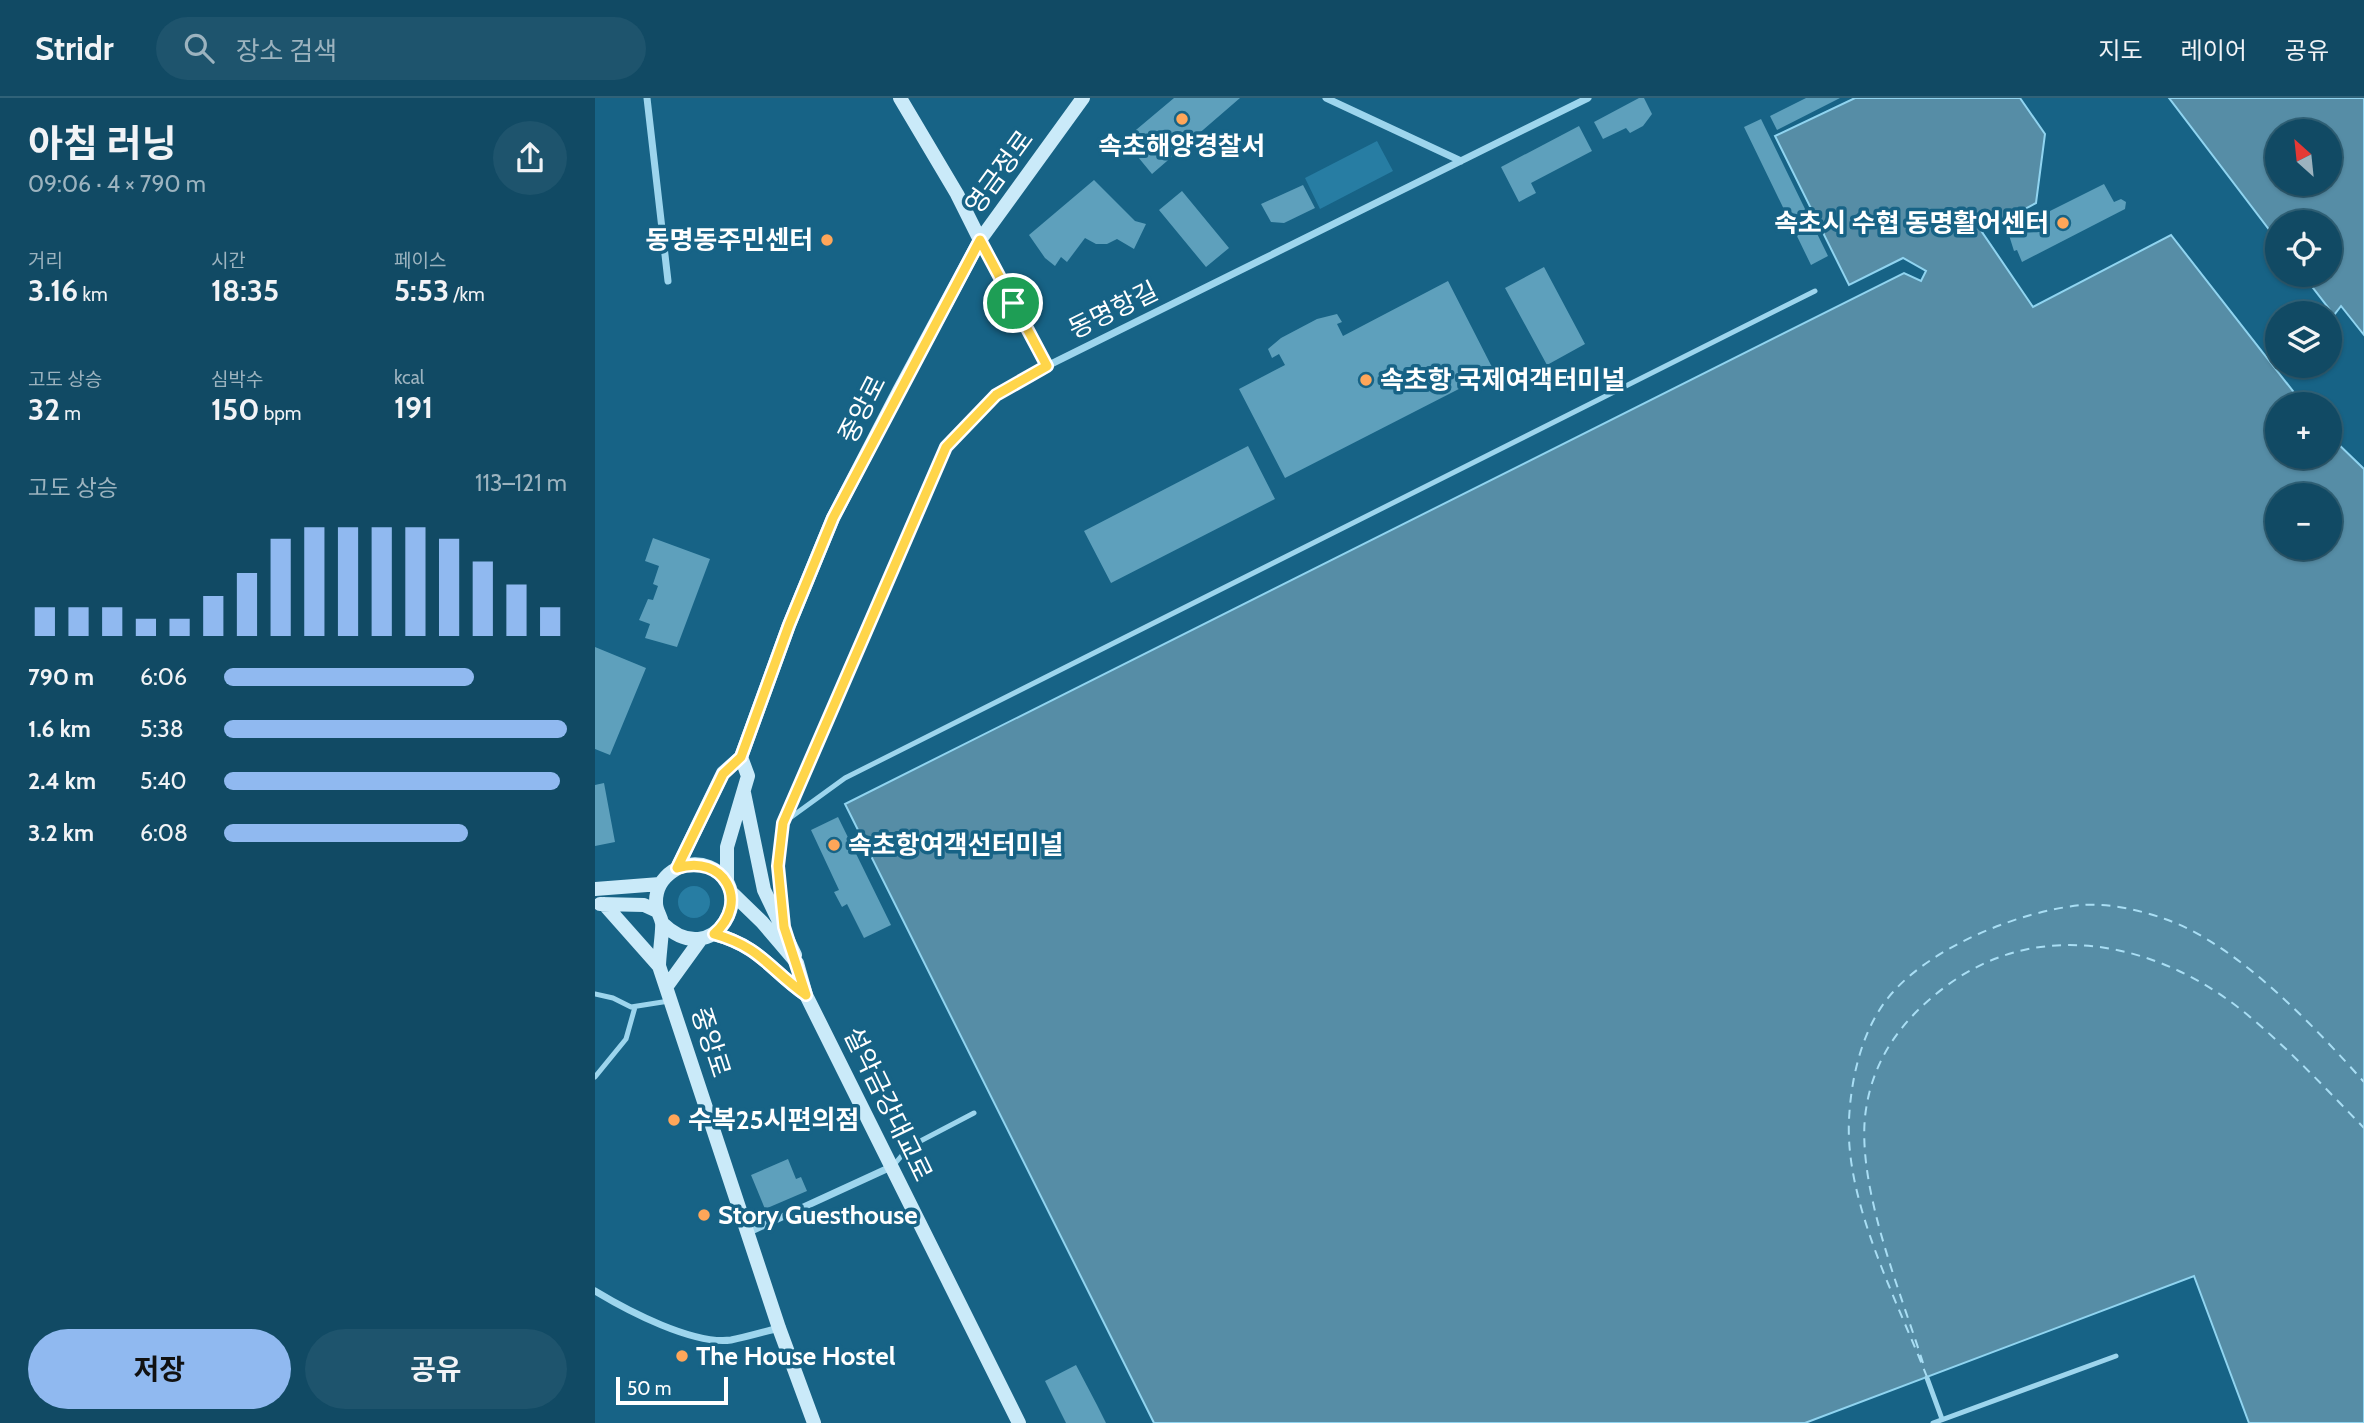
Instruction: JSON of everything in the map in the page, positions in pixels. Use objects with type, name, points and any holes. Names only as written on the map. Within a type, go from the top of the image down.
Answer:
[{"type":"street","points":[[647,98],[668,281]]},
{"type":"street","points":[[900,98],[957,194],[1047,366]]},
{"type":"street","name":"영금정로","points":[[980,240],[1083,98]]},
{"type":"street","points":[[1326,98],[1461,161]]},
{"type":"street","name":"동명항길","points":[[784,927],[778,866],[783,823],[946,447],[996,395],[1047,366],[1588,98]]},
{"type":"street","name":"중앙로","points":[[741,757],[789,625],[833,518],[980,240]]},
{"type":"street","points":[[595,889],[660,884],[677,868],[723,774],[741,757],[748,776],[727,848],[729,916],[708,937],[670,993]]},
{"type":"street","points":[[744,793],[764,890],[784,927],[806,995]]},
{"type":"street","points":[[677,868],[699,864],[710,867],[797,962]]},
{"type":"street","points":[[659,966],[660,884]]},
{"type":"street","points":[[599,904],[644,905],[660,917],[673,934],[687,939],[708,937],[743,943],[762,955],[787,982],[806,995]]},
{"type":"street","points":[[599,904],[659,966]]},
{"type":"street","name":"중앙로","points":[[659,966],[779,1328],[814,1423]]},
{"type":"street","name":"설악금강대교로","points":[[806,995],[1019,1423]]},
{"type":"street","points":[[747,1233],[893,1166]]},
{"type":"street","points":[[595,1292],[651,1319],[703,1339],[731,1340],[779,1328]]},
{"type":"lane","points":[[783,823],[845,778],[1815,291]]},
{"type":"lane","points":[[595,994],[635,1007],[670,993]]},
{"type":"lane","points":[[595,1077],[626,1039],[635,1007]]},
{"type":"lane","points":[[893,1166],[909,1147],[974,1114]]},
{"type":"lane","points":[[1933,1423],[2116,1356]]},
{"type":"lane","points":[[1927,1378],[1943,1419]]},
{"type":"shaded area","points":[[1855,98],[2020,98],[2045,134],[2036,203],[1982,232],[2033,307],[2171,235],[2265,355],[2265,378],[2283,378],[2294,392],[2265,392],[2265,469],[2342,469],[2342,448],[2364,469],[2364,1423],[2249,1423],[2194,1276],[1805,1423],[1154,1423],[845,804],[1904,273],[1921,281],[1926,271],[1903,258],[1849,285],[1775,136]]},
{"type":"shaded area","points":[[2169,98],[2364,98],[2364,335],[2342,307],[2342,301],[2323,301],[2312,287],[2342,287],[2342,210],[2265,210],[2265,224]]},
{"type":"shaded area","points":[[1377,141],[1393,171],[1320,209],[1305,178]]},
{"type":"shaded area","points":[[694,886],[705,891],[710,902],[705,913],[694,918],[683,913],[678,902],[683,891]]},
{"type":"building","name":"속초해양경찰서","points":[[1174,98],[1240,98],[1152,174],[1124,140]]},
{"type":"building","points":[[1639,98],[1644,98],[1652,114],[1643,126],[1630,133],[1626,128],[1603,139],[1594,122]]},
{"type":"building","points":[[1806,98],[1840,98],[1777,130],[1770,116]]},
{"type":"building","points":[[1761,119],[1828,256],[1811,265],[1744,127]]},
{"type":"building","points":[[1579,126],[1592,151],[1531,183],[1536,193],[1519,202],[1501,167]]},
{"type":"building","points":[[1094,180],[1135,221],[1146,224],[1134,249],[1117,239],[1107,244],[1096,244],[1085,238],[1067,262],[1061,257],[1055,266],[1045,258],[1029,235]]},
{"type":"building","name":"속초시 수협 동명활어센터","points":[[2104,184],[2114,202],[2121,199],[2126,202],[2125,209],[2022,262],[2017,250],[2014,251],[2008,232]]},
{"type":"building","points":[[1303,185],[1315,208],[1284,223],[1271,222],[1261,204]]},
{"type":"building","points":[[1182,191],[1229,248],[1206,267],[1159,210]]},
{"type":"building","points":[[1544,267],[1585,344],[1547,365],[1505,288]]},
{"type":"building","name":"속초항 국제여객터미널","points":[[1448,281],[1494,371],[1285,478],[1239,389],[1285,365],[1279,354],[1272,358],[1268,349],[1281,338],[1317,319],[1337,314],[1342,322],[1337,324],[1343,336]]},
{"type":"building","points":[[1248,446],[1275,499],[1111,583],[1084,531]]},
{"type":"building","points":[[653,538],[710,559],[677,647],[645,638],[650,624],[639,620],[648,599],[653,600],[658,586],[653,584],[659,566],[645,561]]},
{"type":"building","points":[[595,647],[646,668],[610,755],[595,749]]},
{"type":"building","points":[[604,783],[615,842],[595,846],[595,785]]},
{"type":"building","points":[[838,817],[891,925],[864,938],[847,904],[842,907],[834,892],[839,890],[811,830]]},
{"type":"building","points":[[788,1159],[796,1179],[801,1177],[807,1191],[765,1209],[751,1175]]},
{"type":"building","points":[[1076,1365],[1106,1423],[1066,1423],[1045,1381]]},
{"type":"ferry route","points":[[1927,1377],[1875,1251],[1864,1217],[1850,1152],[1849,1120],[1856,1069],[1866,1035],[1893,992],[1931,960],[1954,946],[2006,923],[2058,909],[2102,905],[2145,913],[2192,931],[2246,967],[2298,1012],[2364,1082]]},
{"type":"ferry route","points":[[1923,1363],[1874,1209],[1868,1177],[1865,1117],[1868,1097],[1881,1060],[1902,1028],[1945,987],[1982,964],[2021,951],[2061,945],[2101,947],[2141,956],[2180,971],[2216,992],[2250,1017],[2364,1128]]},
{"type":"place","name":"속초해양경찰서","points":[[1182,119]]},
{"type":"place","name":"속초시 수협 동명활어센터","points":[[2063,223]]},
{"type":"place","name":"동명동주민센터","points":[[827,240]]},
{"type":"place","name":"속초항 국제여객터미널","points":[[1366,380]]},
{"type":"place","name":"속초항여객선터미널","points":[[834,845]]},
{"type":"place","name":"수복25시편의점","points":[[674,1120]]},
{"type":"place","name":"Story Guesthouse","points":[[704,1215]]},
{"type":"place","name":"The House Hostel","points":[[682,1356]]},
{"type":"route","points":[[980,240],[1013,303],[1047,366],[996,395],[946,447],[783,823],[778,866],[784,927],[806,995],[787,982],[762,955],[743,943],[714,934],[729,916],[732,904],[727,882],[719,874],[710,867],[699,864],[677,868],[723,774],[741,757],[789,625],[833,518],[980,240]]}]
